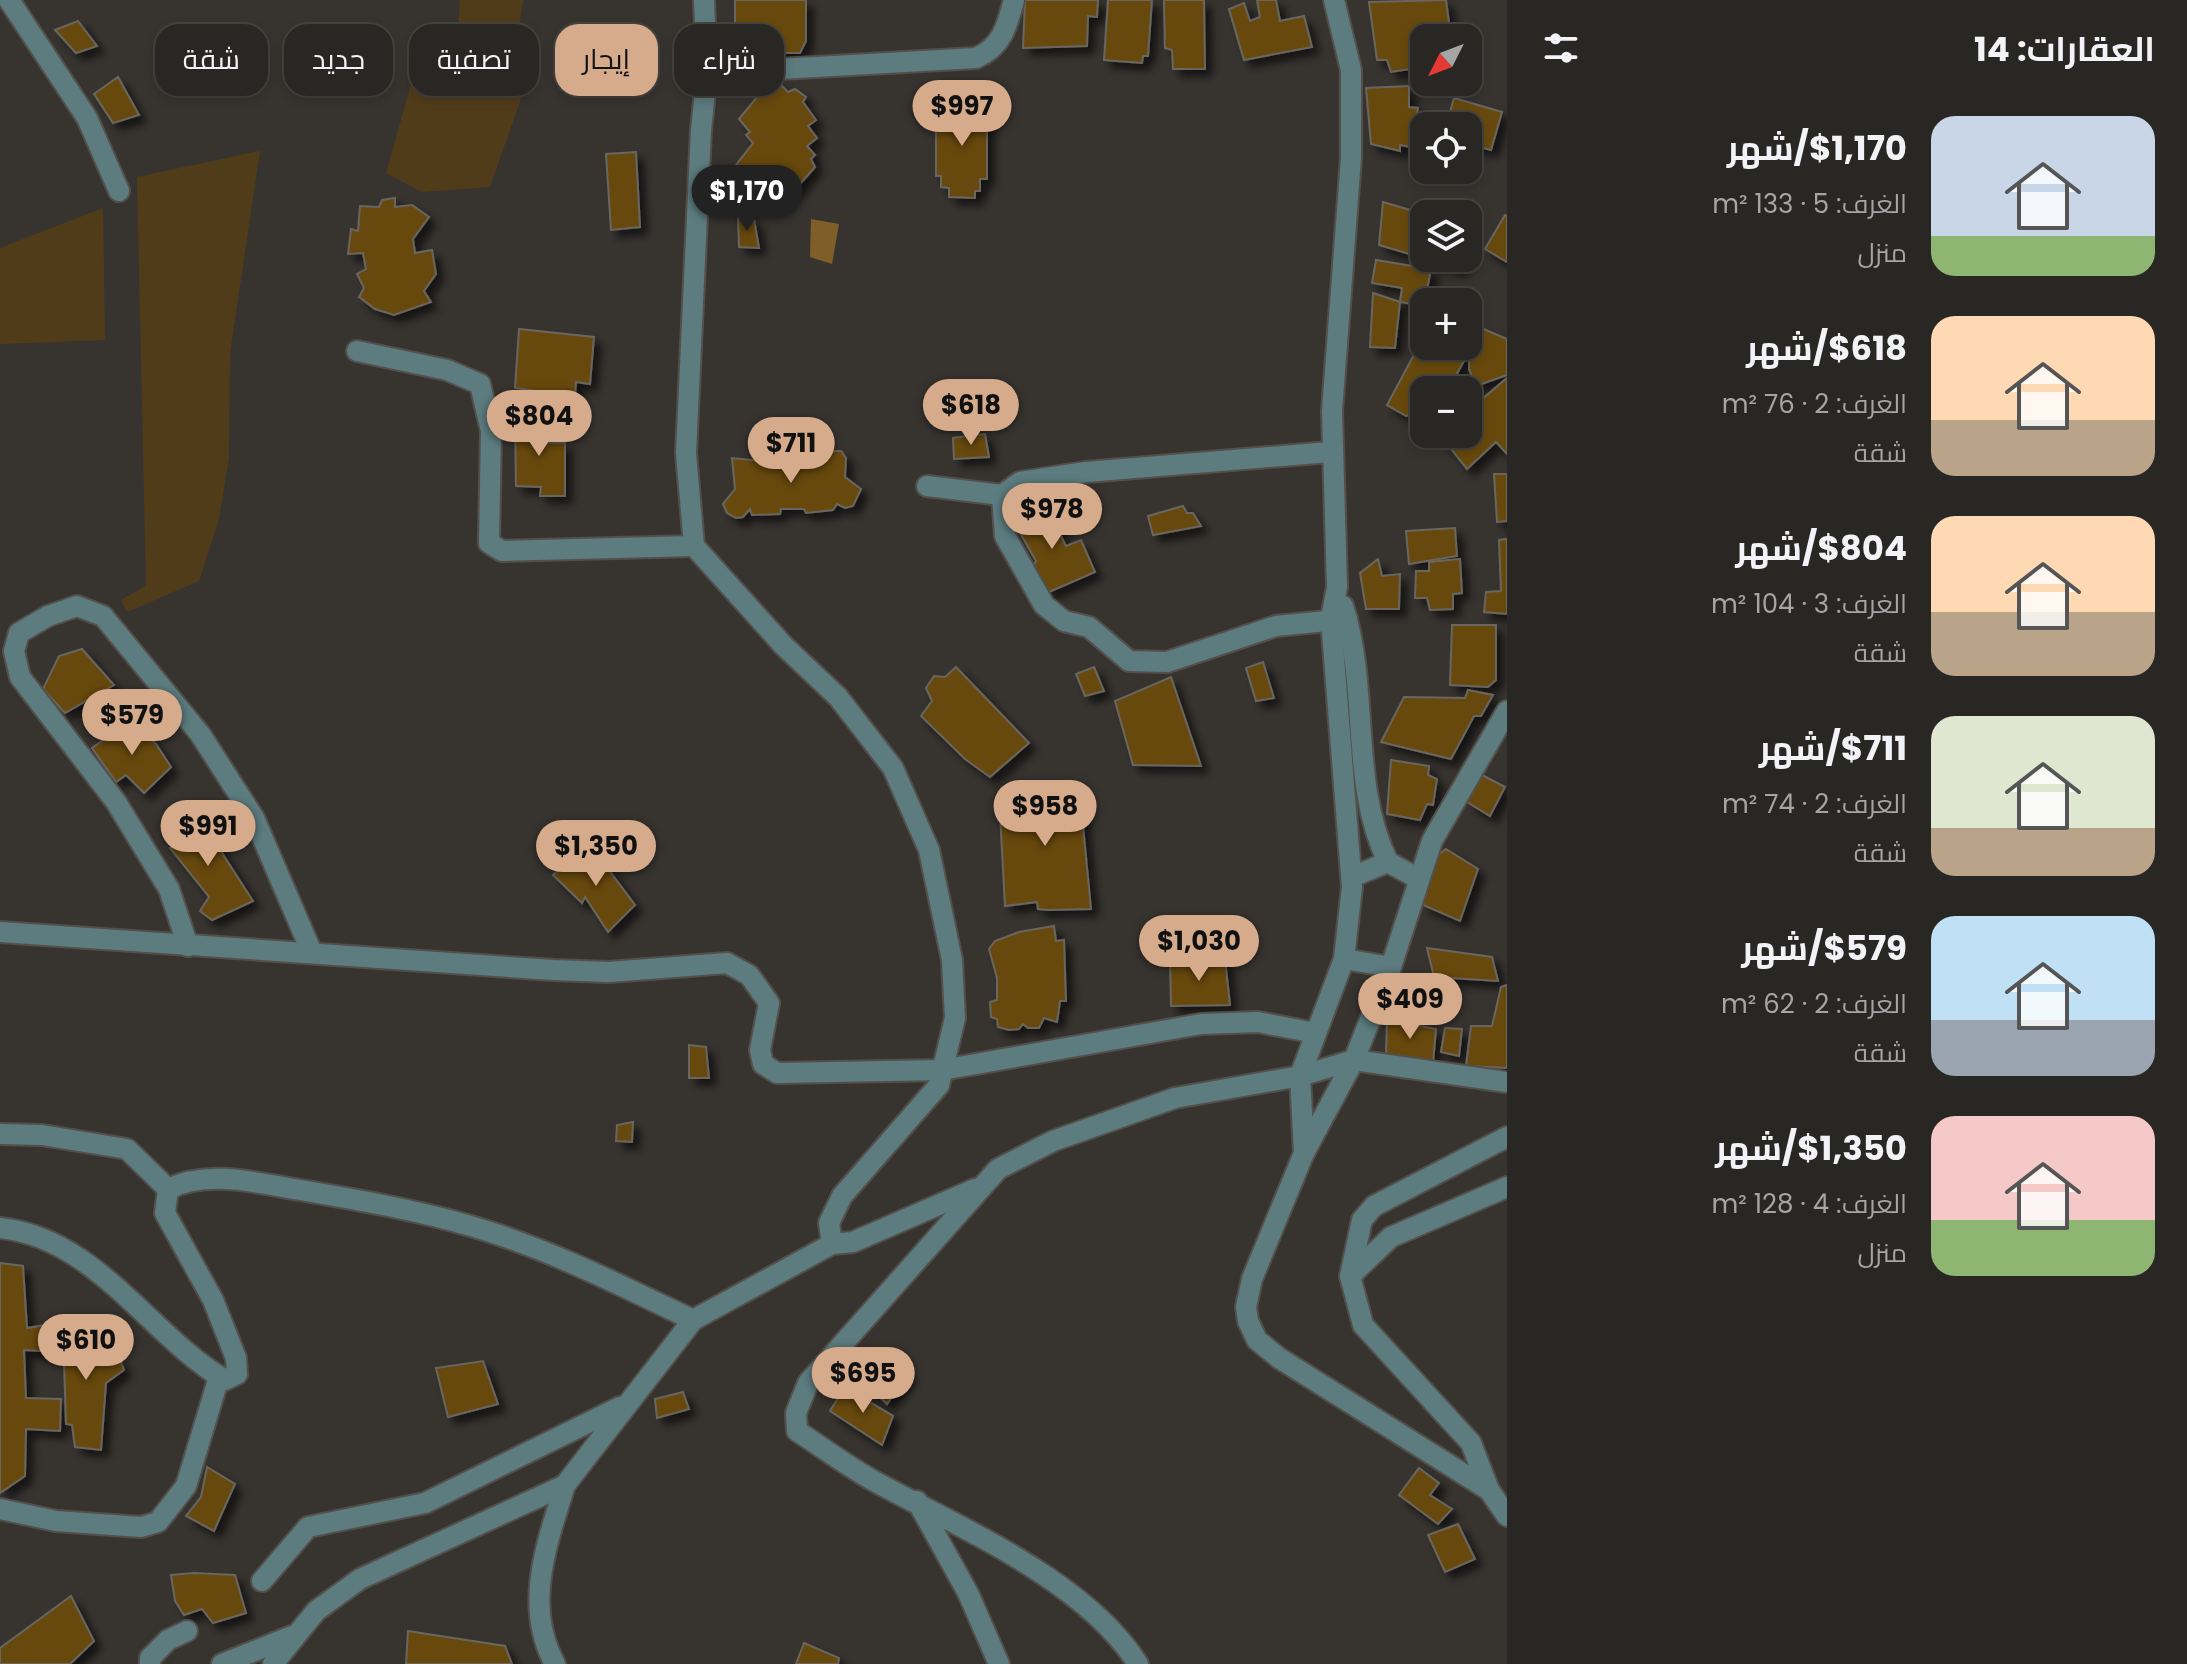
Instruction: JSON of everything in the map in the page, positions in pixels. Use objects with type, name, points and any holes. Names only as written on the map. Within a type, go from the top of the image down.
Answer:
[{"type":"street","points":[[9,0],[87,118],[119,191]]},
{"type":"street","points":[[704,0],[705,24]]},
{"type":"street","points":[[784,69],[976,58],[993,51],[1007,28],[1014,0]]},
{"type":"street","points":[[1304,1153],[1300,1076],[1344,959],[1352,877],[1330,452],[1351,158],[1351,70],[1334,0]]},
{"type":"street","points":[[705,96],[686,453],[694,546],[783,645],[838,697],[893,768],[929,850],[952,960],[955,1018],[939,1085],[842,1196],[829,1223],[832,1244]]},
{"type":"street","points":[[357,351],[447,370],[480,384],[491,431],[489,543],[502,551],[694,546]]},
{"type":"street","points":[[927,486],[1002,495],[1020,482],[1086,472],[1330,452]]},
{"type":"street","points":[[1002,495],[1005,536],[1044,605],[1064,621],[1089,627],[1129,661],[1167,662],[1276,626],[1339,619]]},
{"type":"street","points":[[188,946],[169,889],[116,802],[20,677],[14,651],[19,633],[48,616],[77,606],[103,616],[140,657],[200,734],[254,818],[312,953]]},
{"type":"street","points":[[1339,619],[1377,839],[1388,862],[1417,878]]},
{"type":"street","points":[[1489,1490],[1279,1358],[1257,1340],[1246,1307],[1252,1279],[1304,1153],[1354,1060],[1391,967],[1417,878],[1432,841],[1507,711]]},
{"type":"street","points":[[1352,877],[1388,862]]},
{"type":"street","points":[[0,932],[609,972],[727,963],[749,975],[769,1003],[760,1050],[763,1064],[777,1073],[942,1070],[1201,1024],[1258,1022],[1315,1033]]},
{"type":"street","points":[[1344,959],[1391,967]]},
{"type":"street","points":[[1138,1664],[1129,1649],[1056,1583],[917,1501],[873,1481],[797,1431],[796,1413],[808,1383],[998,1169],[1053,1141],[1190,1094],[1300,1076],[1354,1060],[1507,1082]]},
{"type":"street","points":[[0,1134],[42,1135],[127,1149],[168,1189]]},
{"type":"street","points":[[1507,1137],[1374,1206],[1362,1220],[1350,1276],[1363,1325],[1383,1351],[1471,1443],[1489,1490],[1507,1516]]},
{"type":"street","points":[[168,1189],[185,1181],[230,1178],[377,1203],[475,1227],[594,1273],[693,1320]]},
{"type":"street","points":[[555,1664],[543,1643],[539,1589],[544,1552],[565,1485],[624,1404],[693,1320],[832,1244],[853,1242],[982,1186]]},
{"type":"street","points":[[1350,1276],[1391,1237],[1507,1187]]},
{"type":"street","points":[[0,1228],[50,1239],[126,1294],[225,1380],[237,1374],[236,1358],[213,1300],[165,1213],[168,1189]]},
{"type":"street","points":[[0,1509],[56,1521],[141,1527],[158,1522],[186,1486],[219,1377]]},
{"type":"street","points":[[262,1581],[308,1527],[425,1503],[624,1404]]},
{"type":"street","points":[[273,1664],[316,1611],[360,1579],[565,1485]]},
{"type":"street","points":[[917,1501],[968,1593],[999,1664]]},
{"type":"street","points":[[150,1664],[150,1658],[168,1640],[187,1631]]},
{"type":"street","points":[[222,1664],[296,1635]]},
{"type":"shaded area","points":[[460,0],[523,0],[520,24],[459,24]]},
{"type":"shaded area","points":[[409,91],[409,96],[522,96],[490,187],[422,192],[386,173]]},
{"type":"shaded area","points":[[260,151],[230,353],[229,458],[219,519],[199,581],[127,612],[121,600],[146,586],[137,177]]},
{"type":"shaded area","points":[[103,208],[105,340],[0,344],[0,248]]},
{"type":"shaded area","points":[[811,219],[839,224],[832,264],[810,257]]},
{"type":"building","points":[[735,0],[806,0],[806,41],[800,53],[784,53],[784,24],[735,24]]},
{"type":"building","points":[[1025,0],[1098,0],[1097,17],[1088,16],[1087,46],[1023,48]]},
{"type":"building","points":[[1108,0],[1152,0],[1148,56],[1143,56],[1142,63],[1104,60]]},
{"type":"building","points":[[1164,0],[1204,0],[1205,69],[1173,69],[1172,50],[1165,48]]},
{"type":"building","points":[[1257,0],[1276,0],[1280,21],[1304,16],[1312,47],[1244,60],[1229,9],[1244,3],[1250,21],[1260,17]]},
{"type":"building","points":[[1446,0],[1449,24],[1410,24],[1410,69],[1391,72],[1387,60],[1377,60],[1369,2]]},
{"type":"building","points":[[78,21],[97,46],[76,53],[55,30]]},
{"type":"building","points":[[118,77],[139,115],[113,123],[94,94]]},
{"type":"building","points":[[1409,86],[1409,107],[1418,108],[1417,112],[1410,112],[1410,147],[1400,145],[1400,151],[1371,144],[1366,88]]},
{"type":"building","points":[[784,88],[788,92],[795,89],[806,97],[803,102],[816,120],[808,126],[817,138],[807,146],[815,155],[811,159],[815,167],[794,191],[788,183],[780,190],[766,173],[760,177],[754,170],[746,177],[736,165],[753,143],[746,135],[750,132],[739,119],[758,96],[784,96]]},
{"type":"building","points":[[1454,98],[1502,112],[1491,150],[1482,148],[1482,112],[1450,112]]},
{"type":"building","points":[[946,102],[979,102],[979,112],[987,112],[987,179],[980,179],[980,191],[975,191],[975,198],[949,197],[949,188],[941,187],[941,176],[936,176],[936,110],[946,110]]},
{"type":"building","points":[[636,152],[640,227],[611,230],[606,154]]},
{"type":"building","points":[[395,198],[395,207],[412,205],[429,217],[413,239],[415,253],[432,250],[436,274],[424,291],[431,302],[394,315],[375,309],[359,297],[364,288],[357,274],[366,269],[363,253],[348,254],[351,229],[358,231],[360,206],[379,207],[382,200]]},
{"type":"building","points":[[1383,202],[1410,210],[1410,254],[1379,245]]},
{"type":"building","points":[[1507,216],[1507,262],[1485,249]]},
{"type":"building","points":[[738,217],[754,219],[759,248],[739,247]]},
{"type":"building","points":[[1376,260],[1410,266],[1410,272],[1430,272],[1427,288],[1410,288],[1410,304],[1400,302],[1402,288],[1372,283]]},
{"type":"building","points":[[1373,293],[1400,302],[1395,348],[1370,347]]},
{"type":"building","points":[[1482,328],[1507,339],[1507,375],[1482,384],[1482,376],[1472,376],[1469,360],[1482,360]]},
{"type":"building","points":[[519,329],[594,337],[590,384],[576,382],[575,396],[515,388]]},
{"type":"building","points":[[1411,360],[1465,360],[1456,376],[1410,376],[1410,415],[1406,416],[1387,405]]},
{"type":"building","points":[[1507,378],[1507,454],[1496,442],[1467,469],[1450,448],[1482,448],[1482,399]]},
{"type":"building","points":[[515,417],[545,418],[547,443],[565,443],[565,496],[540,496],[541,487],[516,486]]},
{"type":"building","points":[[985,434],[989,457],[954,459],[953,438]]},
{"type":"building","points":[[800,451],[841,451],[846,458],[845,477],[861,489],[853,506],[845,508],[837,504],[833,510],[806,513],[804,509],[781,509],[780,514],[752,515],[750,509],[743,517],[736,518],[727,513],[723,504],[735,489],[732,458],[783,463],[801,460]]},
{"type":"building","points":[[1494,474],[1507,474],[1507,521],[1497,522]]},
{"type":"building","points":[[1183,506],[1187,513],[1193,513],[1201,526],[1153,535],[1148,516]]},
{"type":"building","points":[[1047,508],[1066,546],[1081,540],[1095,572],[1049,592],[1031,571],[1036,561],[1011,517]]},
{"type":"building","points":[[1455,528],[1457,556],[1409,564],[1406,531]]},
{"type":"building","points":[[1507,539],[1507,614],[1484,612],[1486,592],[1501,591],[1499,540]]},
{"type":"building","points":[[1378,559],[1382,576],[1400,574],[1399,609],[1366,609],[1360,573]]},
{"type":"building","points":[[1460,559],[1462,593],[1453,594],[1453,609],[1430,610],[1427,598],[1415,598],[1416,571],[1429,571],[1429,562]]},
{"type":"building","points":[[1452,625],[1496,625],[1496,680],[1488,687],[1450,685]]},
{"type":"building","points":[[82,649],[114,685],[65,713],[43,689],[59,656]]},
{"type":"building","points":[[1263,662],[1274,698],[1256,701],[1246,668]]},
{"type":"building","points":[[956,667],[1029,743],[990,777],[965,759],[921,716],[932,701],[926,688],[934,676],[945,677]]},
{"type":"building","points":[[1094,667],[1104,691],[1085,696],[1076,674]]},
{"type":"building","points":[[1171,677],[1201,766],[1133,765],[1115,701]]},
{"type":"building","points":[[1468,690],[1493,695],[1481,716],[1474,716],[1451,759],[1381,742],[1404,697],[1465,698]]},
{"type":"building","points":[[130,721],[156,744],[171,767],[144,793],[126,775],[116,782],[92,748]]},
{"type":"building","points":[[1391,760],[1429,766],[1428,775],[1437,779],[1433,805],[1427,804],[1420,820],[1387,814]]},
{"type":"building","points":[[1482,775],[1505,787],[1490,816],[1467,802]]},
{"type":"building","points":[[1043,781],[1079,784],[1091,909],[1038,909],[1037,902],[1005,906],[999,795],[1034,790]]},
{"type":"building","points":[[195,811],[253,901],[212,920],[200,911],[209,897],[170,848],[181,839],[164,835]]},
{"type":"building","points":[[1446,849],[1478,869],[1460,921],[1423,905],[1434,858]]},
{"type":"building","points":[[579,850],[605,865],[635,905],[608,932],[585,897],[582,903],[553,875]]},
{"type":"building","points":[[1054,926],[1056,941],[1064,940],[1066,1001],[1060,1001],[1057,1022],[1044,1018],[1039,1028],[1028,1028],[1023,1024],[1019,1029],[998,1027],[997,1019],[991,1017],[990,1002],[997,1000],[997,978],[989,949],[995,941],[1019,932]]},
{"type":"building","points":[[1427,948],[1492,957],[1498,981],[1434,977]]},
{"type":"building","points":[[1225,959],[1230,1005],[1171,1006],[1170,961]]},
{"type":"building","points":[[1507,985],[1507,1068],[1466,1066],[1471,1026],[1492,1026],[1501,987]]},
{"type":"building","points":[[1387,1019],[1436,1029],[1433,1063],[1386,1055]]},
{"type":"building","points":[[1445,1028],[1462,1029],[1459,1056],[1441,1052]]},
{"type":"building","points":[[689,1045],[706,1047],[709,1078],[689,1078]]},
{"type":"building","points":[[633,1122],[632,1142],[616,1141],[617,1125]]},
{"type":"building","points":[[0,1263],[23,1266],[27,1328],[58,1323],[57,1352],[24,1350],[26,1398],[61,1399],[60,1431],[26,1429],[25,1476],[0,1493]]},
{"type":"building","points":[[71,1322],[103,1322],[101,1361],[112,1358],[121,1362],[124,1370],[106,1383],[101,1450],[75,1447],[72,1425],[66,1424],[63,1331]]},
{"type":"building","points":[[875,1348],[908,1374],[887,1404],[853,1373]]},
{"type":"building","points":[[483,1361],[498,1404],[448,1417],[436,1368]]},
{"type":"building","points":[[845,1387],[893,1416],[882,1445],[830,1411]]},
{"type":"building","points":[[683,1392],[689,1409],[657,1418],[655,1399]]},
{"type":"building","points":[[207,1467],[235,1484],[214,1531],[186,1516],[201,1497]]},
{"type":"building","points":[[1419,1468],[1439,1483],[1430,1495],[1452,1509],[1438,1524],[1399,1495]]},
{"type":"building","points":[[1458,1524],[1475,1559],[1445,1572],[1428,1535]]},
{"type":"building","points":[[171,1575],[235,1575],[246,1613],[213,1623],[202,1609],[184,1615],[175,1601]]},
{"type":"building","points":[[71,1596],[94,1641],[70,1664],[0,1664],[0,1648]]},
{"type":"building","points":[[408,1631],[505,1646],[512,1664],[406,1664]]},
{"type":"building","points":[[804,1643],[839,1658],[838,1664],[796,1664]]}]
